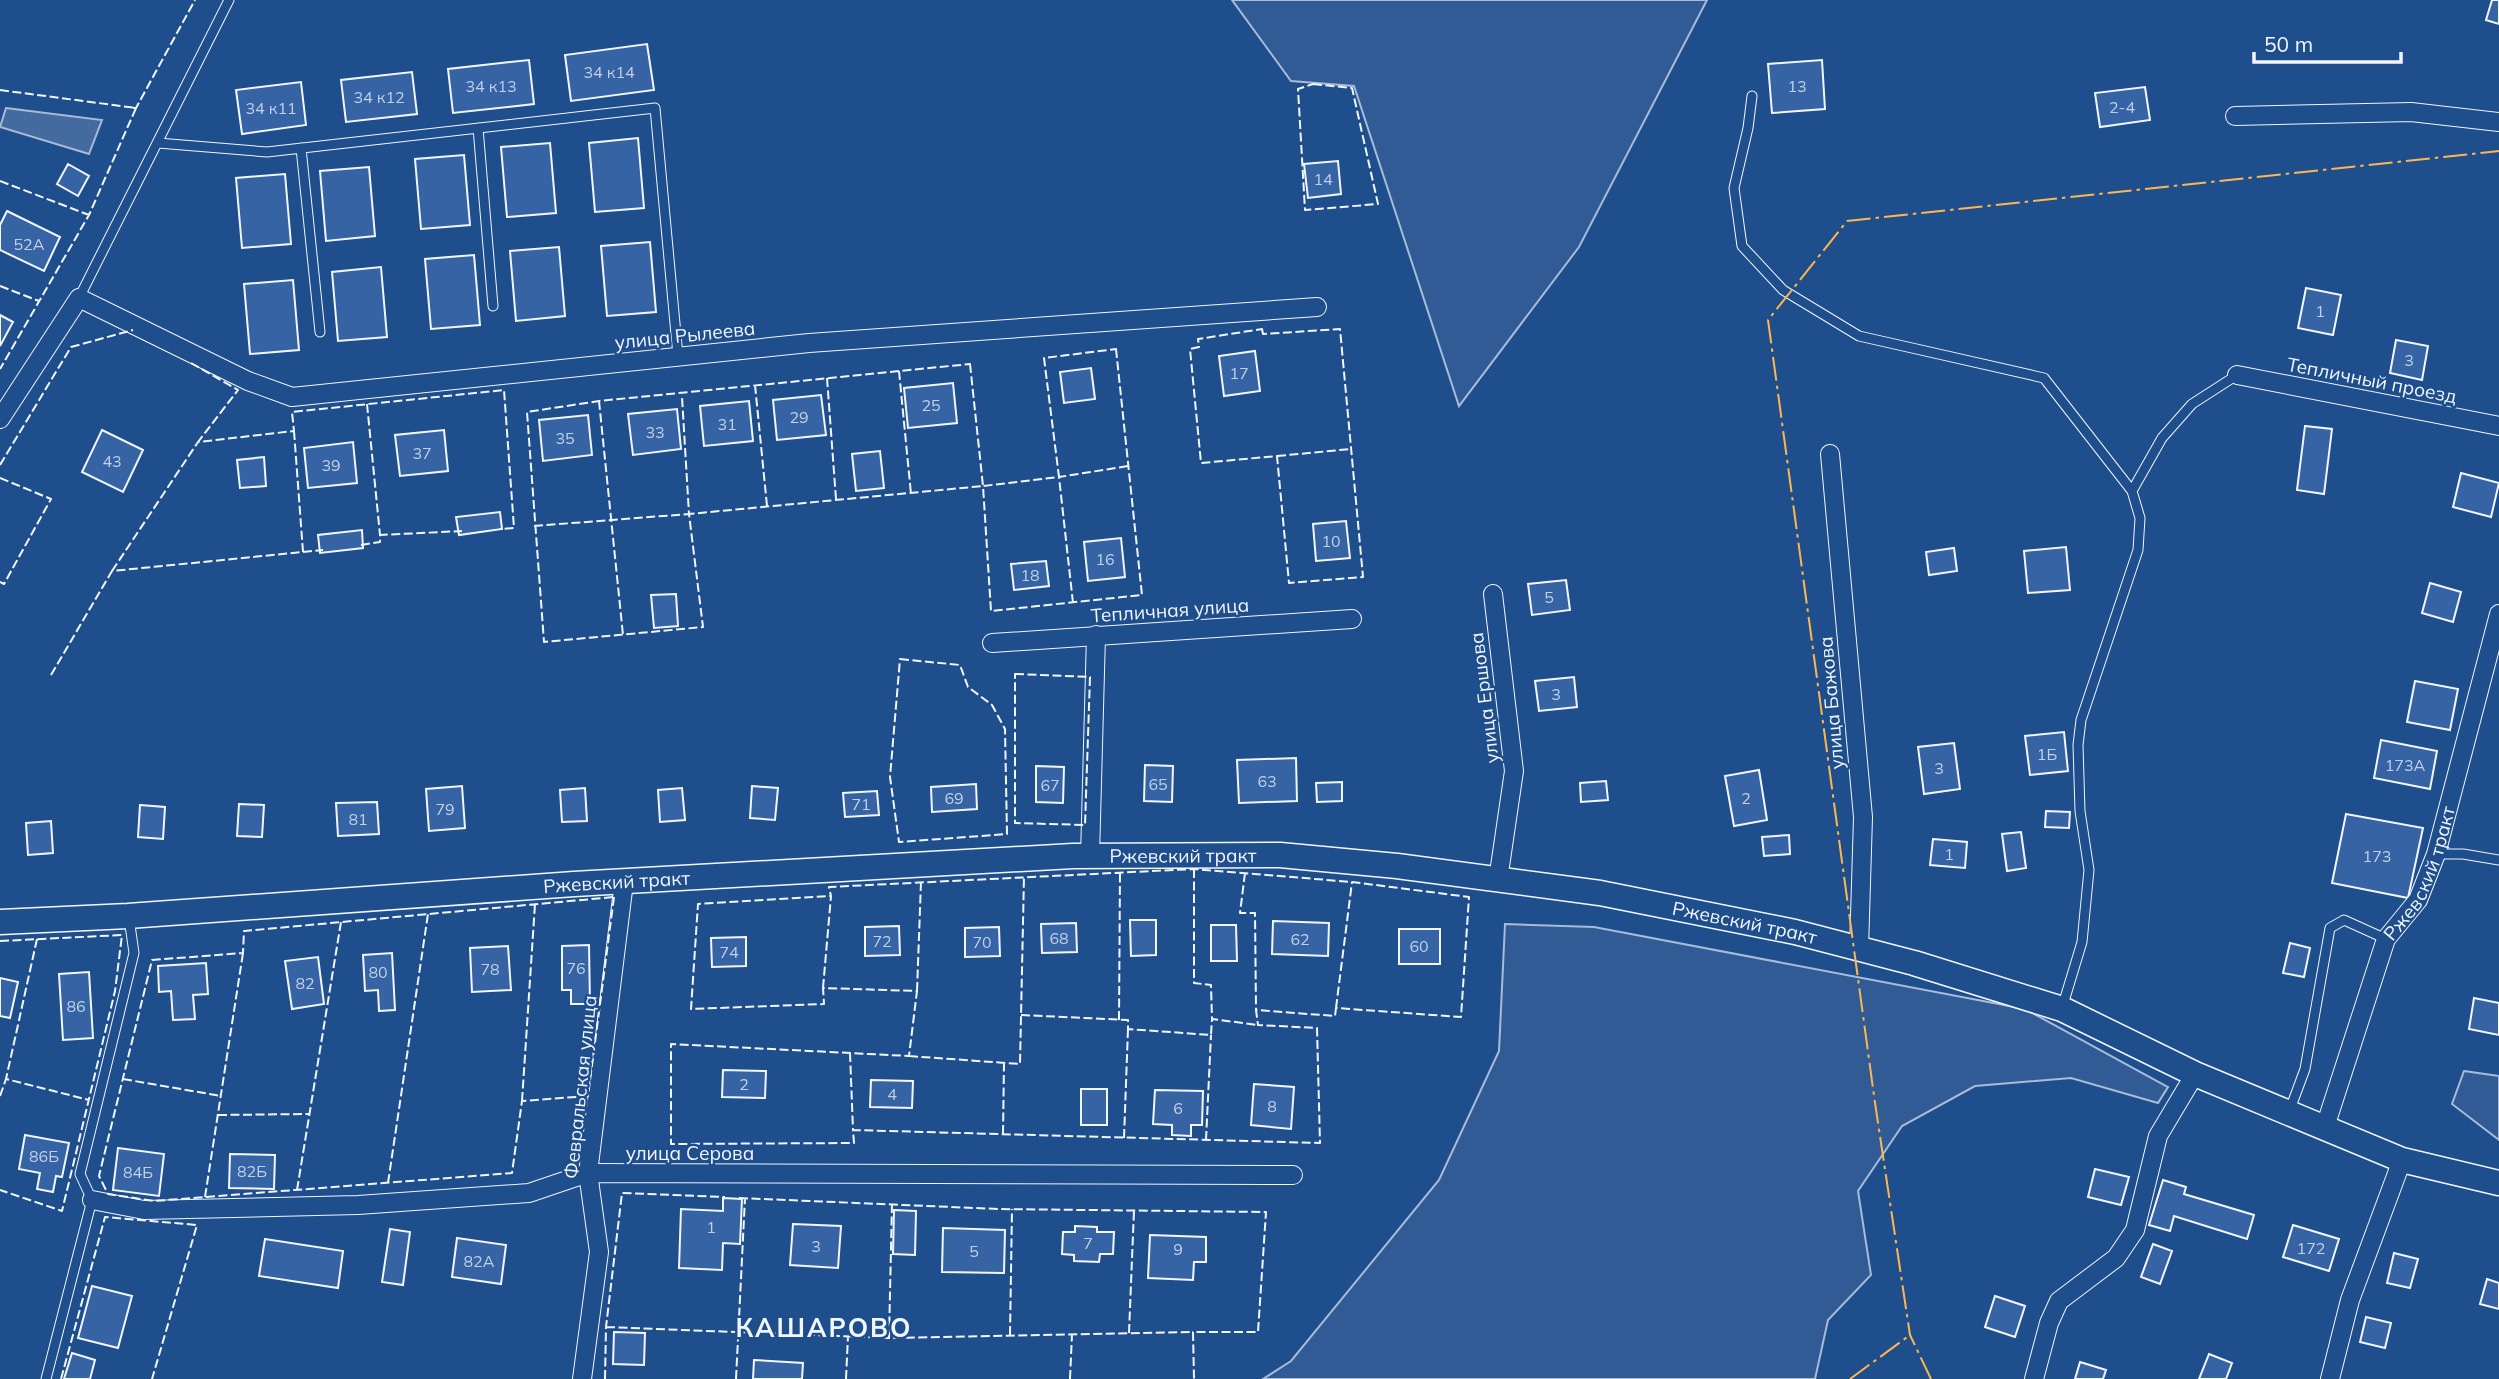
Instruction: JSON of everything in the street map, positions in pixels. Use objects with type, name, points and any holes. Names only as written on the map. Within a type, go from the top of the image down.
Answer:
[{"type":"main road","name":"Ржевский тракт","points":[[0,922],[128,916],[624,882],[1090,856],[1280,855],[1600,893],[1795,932],[1859,949],[2062,1009],[2195,1074],[2402,1160],[2499,1184]]},
{"type":"street","points":[[2235,116],[2411,112],[2499,122]]},
{"type":"street","points":[[0,419],[79,298]]},
{"type":"street","name":"улица Рылеева","points":[[79,298],[247,381],[292,397],[809,343],[1317,307]]},
{"type":"street","name":"Тепличный проезд","points":[[2237,376],[2499,426]]},
{"type":"street","name":"улица Бажова","points":[[1830,454],[1863,817],[1859,949]]},
{"type":"street","name":"улица Ершова","points":[[1493,594],[1514,771],[1498,880]]},
{"type":"street","name":"Ржевский тракт","points":[[2325,1127],[2386,939],[2418,900],[2436,854],[2499,614]]},
{"type":"street","name":"Тепличная улица","points":[[992,643],[1352,620]]},
{"type":"street","points":[[1090,856],[1096,635]]},
{"type":"street","name":"Февральская улица","points":[[582,1379],[599,1252],[588,1173],[624,882]]},
{"type":"street","points":[[2034,1379],[2049,1323],[2059,1301],[2116,1258],[2136,1230],[2158,1136],[2195,1074]]},
{"type":"street","points":[[2330,1379],[2350,1300],[2402,1160]]},
{"type":"street","name":"улица Серова","points":[[92,1199],[144,1210],[358,1205],[529,1193],[588,1173],[1293,1175]]},
{"type":"lane","points":[[79,298],[229,0]]},
{"type":"lane","points":[[1752,96],[1748,128],[1734,188],[1742,246],[1783,290],[1859,336],[2044,378],[2132,491],[2140,518],[2138,550],[2081,720],[2078,745],[2080,811],[2089,870],[2082,942],[2062,1009]]},
{"type":"lane","points":[[158,143],[267,152],[654,108],[678,356]]},
{"type":"lane","points":[[478,128],[493,306]]},
{"type":"lane","points":[[301,148],[320,332]]},
{"type":"lane","points":[[2132,491],[2162,438],[2192,404],[2237,376]]},
{"type":"lane","points":[[2436,854],[2463,854],[2499,860]]},
{"type":"lane","points":[[46,1379],[92,1199],[80,1174],[134,953],[128,916]]},
{"type":"lane","points":[[2289,1112],[2305,1069],[2330,928],[2344,920],[2386,939]]},
{"type":"shaded area","points":[[1232,0],[1707,0],[1579,247],[1459,406],[1354,86],[1291,81]]},
{"type":"shaded area","points":[[6,108],[102,120],[89,154],[0,127]]},
{"type":"shaded area","points":[[1505,924],[1594,927],[2025,1009],[2168,1087],[2158,1103],[2071,1078],[1975,1086],[1902,1126],[1858,1191],[1871,1275],[1828,1320],[1815,1379],[1263,1379],[1291,1361],[1439,1180],[1499,1051]]},
{"type":"shaded area","points":[[2464,1071],[2499,1076],[2499,1140],[2452,1104]]},
{"type":"building","points":[[2492,0],[2499,0],[2499,24],[2486,20]]},
{"type":"building","points":[[647,44],[654,90],[571,101],[565,55]]},
{"type":"building","points":[[529,60],[534,104],[453,113],[448,69]]},
{"type":"building","points":[[1822,60],[1825,109],[1772,113],[1768,64]]},
{"type":"building","points":[[412,72],[417,114],[346,122],[341,80]]},
{"type":"building","points":[[301,82],[306,125],[242,134],[236,90]]},
{"type":"building","points":[[2145,87],[2150,120],[2100,127],[2095,93]]},
{"type":"building","points":[[638,138],[644,208],[595,212],[589,143]]},
{"type":"building","points":[[550,143],[556,213],[507,217],[501,147]]},
{"type":"building","points":[[464,155],[470,225],[421,229],[415,159]]},
{"type":"building","points":[[1338,161],[1341,194],[1308,198],[1304,164]]},
{"type":"building","points":[[68,164],[89,176],[78,196],[57,184]]},
{"type":"building","points":[[369,167],[375,236],[326,241],[320,171]]},
{"type":"building","points":[[285,174],[291,244],[242,248],[236,178]]},
{"type":"building","points":[[7,211],[60,237],[44,271],[0,250],[0,225]]},
{"type":"building","points":[[650,242],[656,312],[607,316],[601,246]]},
{"type":"building","points":[[559,247],[565,316],[516,321],[510,251]]},
{"type":"building","points":[[474,255],[480,325],[431,329],[425,259]]},
{"type":"building","points":[[381,267],[387,337],[338,341],[332,272]]},
{"type":"building","points":[[293,280],[299,350],[250,354],[244,284]]},
{"type":"building","points":[[2306,288],[2341,295],[2333,335],[2298,328]]},
{"type":"building","points":[[0,315],[13,322],[0,346]]},
{"type":"building","points":[[2396,340],[2428,346],[2422,380],[2390,373]]},
{"type":"building","points":[[1255,351],[1260,391],[1224,396],[1219,356]]},
{"type":"building","points":[[1091,368],[1095,399],[1064,403],[1060,372]]},
{"type":"building","points":[[953,383],[957,423],[908,428],[904,388]]},
{"type":"building","points":[[821,395],[826,435],[777,440],[773,400]]},
{"type":"building","points":[[749,401],[753,441],[704,446],[700,406]]},
{"type":"building","points":[[677,409],[681,449],[633,455],[628,414]]},
{"type":"building","points":[[588,415],[592,455],[543,461],[539,420]]},
{"type":"building","points":[[2305,426],[2332,429],[2324,494],[2297,490]]},
{"type":"building","points":[[102,430],[143,450],[123,492],[82,472]]},
{"type":"building","points":[[444,430],[448,471],[400,476],[395,435]]},
{"type":"building","points":[[353,442],[357,483],[308,488],[304,448]]},
{"type":"building","points":[[880,451],[884,488],[856,491],[852,454]]},
{"type":"building","points":[[264,457],[266,486],[240,488],[237,460]]},
{"type":"building","points":[[2461,473],[2499,483],[2491,517],[2453,507]]},
{"type":"building","points":[[500,512],[502,529],[459,535],[456,517]]},
{"type":"building","points":[[1346,521],[1350,558],[1316,561],[1313,524]]},
{"type":"building","points":[[362,530],[363,548],[320,553],[318,535]]},
{"type":"building","points":[[1121,538],[1125,577],[1088,581],[1084,542]]},
{"type":"building","points":[[2066,547],[2070,590],[2028,593],[2024,551]]},
{"type":"building","points":[[1954,548],[1957,571],[1929,575],[1926,552]]},
{"type":"building","points":[[1046,561],[1049,586],[1014,590],[1011,564]]},
{"type":"building","points":[[1566,580],[1570,610],[1532,615],[1528,584]]},
{"type":"building","points":[[2430,583],[2461,592],[2453,622],[2422,613]]},
{"type":"building","points":[[676,594],[678,626],[654,628],[651,595]]},
{"type":"building","points":[[1574,677],[1577,707],[1539,711],[1535,681]]},
{"type":"building","points":[[2415,681],[2458,689],[2450,730],[2407,722]]},
{"type":"building","points":[[2064,732],[2068,771],[2030,775],[2025,736]]},
{"type":"building","points":[[2381,740],[2437,751],[2430,789],[2374,778]]},
{"type":"building","points":[[1954,743],[1960,789],[1924,794],[1918,747]]},
{"type":"building","points":[[1296,758],[1297,801],[1239,803],[1237,760]]},
{"type":"building","points":[[1145,765],[1173,766],[1172,802],[1144,801]]},
{"type":"building","points":[[1036,766],[1064,767],[1063,803],[1036,802]]},
{"type":"building","points":[[1759,770],[1767,820],[1734,826],[1725,776]]},
{"type":"building","points":[[1606,781],[1608,800],[1581,802],[1580,783]]},
{"type":"building","points":[[1342,782],[1342,801],[1317,802],[1316,783]]},
{"type":"building","points":[[976,784],[977,809],[932,812],[931,787]]},
{"type":"building","points":[[462,786],[465,828],[429,831],[426,789]]},
{"type":"building","points":[[752,786],[778,788],[775,820],[750,818]]},
{"type":"building","points":[[585,788],[587,821],[562,822],[560,790]]},
{"type":"building","points":[[682,788],[685,820],[660,822],[658,790]]},
{"type":"building","points":[[877,791],[879,815],[845,817],[843,793]]},
{"type":"building","points":[[377,802],[379,834],[338,836],[336,803]]},
{"type":"building","points":[[239,804],[264,805],[262,837],[237,836]]},
{"type":"building","points":[[140,805],[165,807],[163,839],[138,837]]},
{"type":"building","points":[[2046,811],[2070,812],[2069,828],[2045,827]]},
{"type":"building","points":[[2346,814],[2423,828],[2408,898],[2332,883]]},
{"type":"building","points":[[51,821],[53,853],[28,855],[26,823]]},
{"type":"building","points":[[2021,832],[2026,868],[2007,871],[2002,834]]},
{"type":"building","points":[[1789,835],[1790,854],[1764,856],[1762,837]]},
{"type":"building","points":[[1933,839],[1967,842],[1965,868],[1930,865]]},
{"type":"building","points":[[1130,920],[1156,920],[1156,955],[1131,956]]},
{"type":"building","points":[[1273,921],[1329,923],[1328,956],[1272,954]]},
{"type":"building","points":[[1076,923],[1077,952],[1042,953],[1041,924]]},
{"type":"building","points":[[1211,925],[1236,925],[1237,961],[1211,961]]},
{"type":"building","points":[[899,926],[900,955],[865,956],[865,927]]},
{"type":"building","points":[[999,927],[1000,956],[965,957],[965,928]]},
{"type":"building","points":[[1399,929],[1440,929],[1440,964],[1399,964]]},
{"type":"building","points":[[746,937],[746,966],[712,967],[711,938]]},
{"type":"building","points":[[2290,943],[2310,948],[2304,977],[2283,973]]},
{"type":"building","points":[[589,945],[590,1004],[571,1004],[571,990],[562,990],[562,946]]},
{"type":"building","points":[[508,946],[511,990],[472,992],[470,948]]},
{"type":"building","points":[[392,953],[395,1010],[379,1011],[378,990],[365,991],[363,955]]},
{"type":"building","points":[[318,957],[324,1004],[292,1009],[285,961]]},
{"type":"building","points":[[206,963],[208,994],[193,995],[195,1019],[173,1020],[171,991],[159,992],[158,966]]},
{"type":"building","points":[[89,972],[93,1038],[63,1040],[59,974]]},
{"type":"building","points":[[0,978],[18,982],[10,1018],[0,1016]]},
{"type":"building","points":[[2474,998],[2499,1003],[2499,1035],[2469,1029]]},
{"type":"building","points":[[723,1070],[766,1071],[765,1098],[722,1097]]},
{"type":"building","points":[[871,1080],[913,1081],[912,1108],[870,1107]]},
{"type":"building","points":[[1254,1084],[1294,1087],[1291,1129],[1251,1125]]},
{"type":"building","points":[[1081,1089],[1107,1089],[1107,1125],[1081,1125]]},
{"type":"building","points":[[1155,1090],[1203,1091],[1202,1125],[1191,1125],[1191,1136],[1172,1135],[1172,1125],[1153,1124]]},
{"type":"building","points":[[25,1135],[69,1143],[62,1177],[56,1176],[53,1192],[37,1189],[40,1173],[19,1169]]},
{"type":"building","points":[[118,1148],[164,1154],[159,1196],[113,1190]]},
{"type":"building","points":[[230,1154],[275,1155],[274,1189],[229,1188]]},
{"type":"building","points":[[2095,1169],[2129,1177],[2121,1205],[2088,1197]]},
{"type":"building","points":[[2163,1180],[2186,1187],[2184,1194],[2254,1215],[2247,1239],[2174,1216],[2170,1231],[2149,1225]]},
{"type":"building","points":[[723,1198],[742,1199],[740,1244],[723,1243],[722,1270],[679,1268],[681,1209],[723,1211]]},
{"type":"building","points":[[894,1210],[916,1211],[915,1255],[893,1254]]},
{"type":"building","points":[[793,1224],[841,1226],[838,1268],[790,1265]]},
{"type":"building","points":[[2293,1225],[2339,1239],[2329,1271],[2283,1257]]},
{"type":"building","points":[[1075,1226],[1097,1227],[1097,1232],[1114,1232],[1113,1254],[1100,1254],[1099,1262],[1074,1261],[1074,1255],[1062,1254],[1063,1232],[1075,1232]]},
{"type":"building","points":[[943,1228],[1005,1230],[1004,1273],[942,1272]]},
{"type":"building","points":[[390,1229],[410,1232],[403,1285],[382,1282]]},
{"type":"building","points":[[1150,1235],[1206,1237],[1206,1262],[1194,1262],[1193,1280],[1148,1278]]},
{"type":"building","points":[[457,1238],[506,1245],[501,1284],[452,1277]]},
{"type":"building","points":[[265,1239],[343,1251],[338,1288],[259,1276]]},
{"type":"building","points":[[2153,1244],[2172,1251],[2160,1284],[2141,1277]]},
{"type":"building","points":[[2394,1253],[2418,1259],[2410,1288],[2387,1283]]},
{"type":"building","points":[[2487,1279],[2499,1283],[2499,1309],[2480,1304]]},
{"type":"building","points":[[92,1286],[132,1296],[118,1348],[78,1338]]},
{"type":"building","points":[[1995,1296],[2025,1306],[2015,1337],[1985,1327]]},
{"type":"building","points":[[2366,1317],[2391,1323],[2385,1348],[2360,1342]]},
{"type":"building","points":[[614,1332],[645,1333],[644,1365],[613,1364]]},
{"type":"building","points":[[72,1353],[95,1360],[90,1379],[64,1379]]},
{"type":"building","points":[[2209,1354],[2232,1363],[2226,1379],[2199,1379]]},
{"type":"building","points":[[754,1360],[803,1363],[802,1379],[753,1379]]},
{"type":"building","points":[[2080,1362],[2106,1370],[2103,1379],[2075,1379]]},
{"type":"fence","points":[[133,108],[136,108],[195,0]]},
{"type":"fence","points":[[1313,84],[1352,88],[1378,204],[1305,210],[1298,89],[1313,84]]},
{"type":"fence","points":[[0,90],[136,108],[89,215],[0,369]]},
{"type":"fence","points":[[0,181],[89,215]]},
{"type":"fence","points":[[0,286],[39,301]]},
{"type":"fence","points":[[1262,329],[1263,334],[1340,329],[1363,577],[1289,583],[1277,456],[1201,463],[1190,349],[1199,347],[1198,339],[1262,329]]},
{"type":"fence","points":[[0,465],[71,347],[133,330]]},
{"type":"fence","points":[[1116,349],[1142,595],[991,611],[983,486],[1059,477],[1044,358],[1116,349]]},
{"type":"fence","points":[[191,363],[238,390],[198,442],[294,431],[292,412],[504,390],[514,528],[500,529]]},
{"type":"fence","points":[[970,364],[983,486],[689,514],[703,627],[544,642],[527,412],[599,401],[970,364]]},
{"type":"fence","points":[[899,371],[911,494]]},
{"type":"fence","points":[[827,378],[836,499]]},
{"type":"fence","points":[[755,385],[767,506]]},
{"type":"fence","points":[[534,526],[689,514],[682,397]]},
{"type":"fence","points":[[599,401],[623,635]]},
{"type":"fence","points":[[367,404],[380,535]]},
{"type":"fence","points":[[294,431],[303,552]]},
{"type":"fence","points":[[112,571],[198,442]]},
{"type":"fence","points":[[1277,456],[1351,449]]},
{"type":"fence","points":[[1073,603],[1059,477],[1128,466]]},
{"type":"fence","points":[[0,478],[51,499],[4,584],[0,582]]},
{"type":"fence","points":[[361,545],[380,542],[380,535],[462,531]]},
{"type":"fence","points":[[51,675],[112,571],[323,550]]},
{"type":"fence","points":[[900,659],[960,665],[968,687],[992,705],[1005,729],[1007,834],[899,842],[890,777],[900,659]]},
{"type":"fence","points":[[1015,674],[1090,677],[1085,825],[1015,823],[1015,674]]},
{"type":"fence","points":[[1194,869],[1194,983],[1211,985],[1212,1019]]},
{"type":"fence","points":[[823,988],[831,896],[829,887],[1194,869],[1352,882],[1469,897],[1461,1017],[1336,1008],[1335,1016],[1256,1010],[1258,1025],[1317,1028],[1320,1143],[853,1130],[854,1143],[671,1144],[671,1044],[909,1056],[917,991],[823,988],[824,1004],[691,1009],[698,904],[831,896]]},
{"type":"fence","points":[[1119,1020],[1120,872]]},
{"type":"fence","points":[[1245,873],[1240,913],[1255,913],[1256,1010]]},
{"type":"fence","points":[[909,1056],[1020,1064],[1024,876]]},
{"type":"fence","points":[[917,991],[921,882]]},
{"type":"fence","points":[[1336,1008],[1352,882]]},
{"type":"fence","points":[[614,897],[588,1096],[522,1101],[512,1173],[154,1201],[108,1194],[99,1176],[152,960],[243,953],[244,931],[614,897]]},
{"type":"fence","points":[[522,1101],[535,904]]},
{"type":"fence","points":[[388,1183],[428,914]]},
{"type":"fence","points":[[297,1190],[341,922]]},
{"type":"fence","points":[[0,941],[122,935],[115,991],[62,1211],[0,1190]]},
{"type":"fence","points":[[37,939],[6,1079],[89,1100]]},
{"type":"fence","points":[[205,1197],[243,953]]},
{"type":"fence","points":[[1021,1015],[1128,1020],[1128,1029],[1211,1035],[1212,1019],[1258,1025]]},
{"type":"fence","points":[[1124,1138],[1128,1029]]},
{"type":"fence","points":[[1206,1140],[1211,1035]]},
{"type":"fence","points":[[850,1053],[853,1130]]},
{"type":"fence","points":[[1003,1134],[1004,1063]]},
{"type":"fence","points":[[0,1096],[6,1079]]},
{"type":"fence","points":[[123,1079],[221,1096]]},
{"type":"fence","points":[[218,1115],[309,1114]]},
{"type":"fence","points":[[605,1379],[606,1327],[622,1193],[725,1197]]},
{"type":"fence","points":[[739,1198],[998,1209],[1266,1212],[1258,1332],[1193,1332],[1194,1379]]},
{"type":"fence","points":[[736,1379],[745,1198]]},
{"type":"fence","points":[[889,1338],[892,1204]]},
{"type":"fence","points":[[1010,1335],[1012,1209]]},
{"type":"fence","points":[[1129,1333],[1134,1210]]},
{"type":"fence","points":[[61,1379],[105,1217],[197,1225],[152,1379]]},
{"type":"fence","points":[[606,1327],[889,1338],[1193,1332]]},
{"type":"fence","points":[[1070,1379],[1072,1334]]},
{"type":"fence","points":[[846,1379],[848,1336]]},
{"type":"power","points":[[1931,1379],[1910,1335],[1875,1103],[1768,320],[1847,221],[2499,151]]},
{"type":"power","points":[[1850,1379],[1910,1335]]},
{"type":"district","name":"КАШАРОВО","points":[[824,1327]]}]
